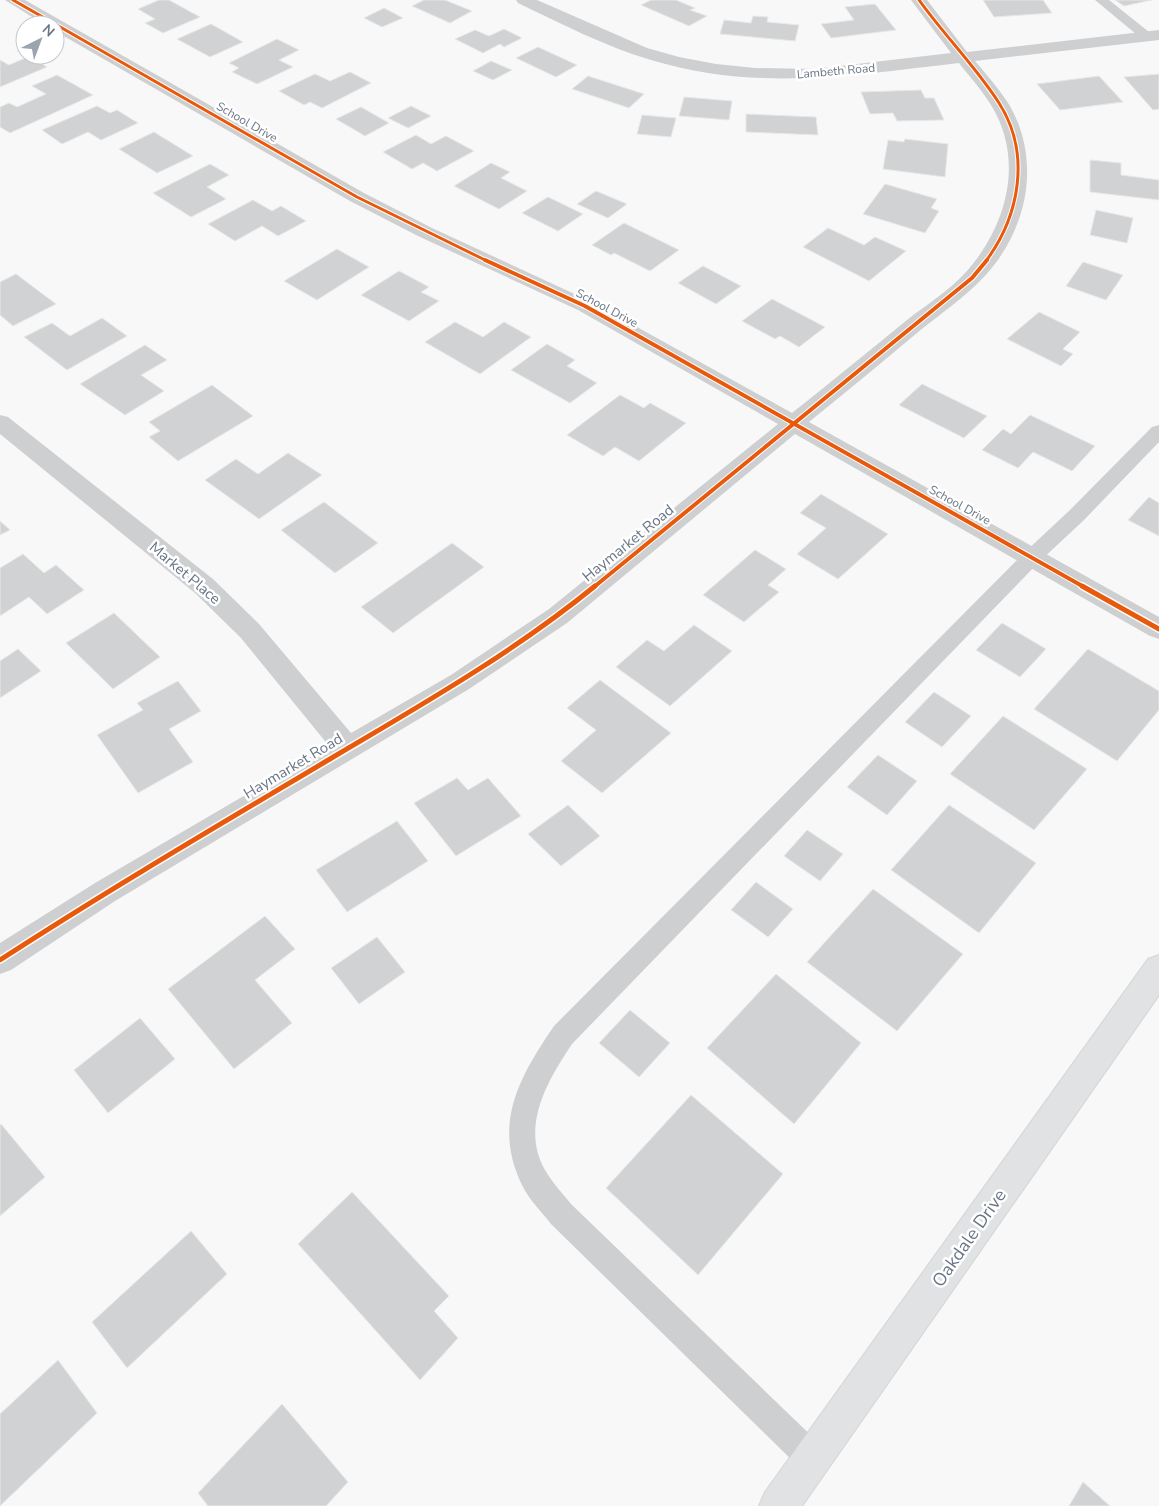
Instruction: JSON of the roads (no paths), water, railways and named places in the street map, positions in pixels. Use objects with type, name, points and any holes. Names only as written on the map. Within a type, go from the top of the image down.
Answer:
[{"type":"street","name":"School Drive","points":[[13,0],[357,197],[425,232],[585,306],[1159,629]]},
{"type":"street","name":"Lambeth Road","points":[[524,0],[649,54],[685,64],[736,72],[814,74],[1153,36]]},
{"type":"street","name":"Haymarket Road","points":[[0,960],[105,892],[460,682],[558,616],[972,278],[1003,237],[1015,207],[1020,180],[1016,145],[1002,107],[919,0]]},
{"type":"street","name":"Market Place","points":[[0,422],[204,586],[250,632],[347,748]]},
{"type":"street","name":"Oakdale Drive","points":[[778,1506],[1159,969]]},
{"type":"lane","points":[[1101,0],[1153,36]]},
{"type":"lane","points":[[812,1458],[560,1214],[533,1177],[521,1141],[522,1119],[537,1073],[563,1035],[1032,557],[1077,516],[1159,431]]}]
